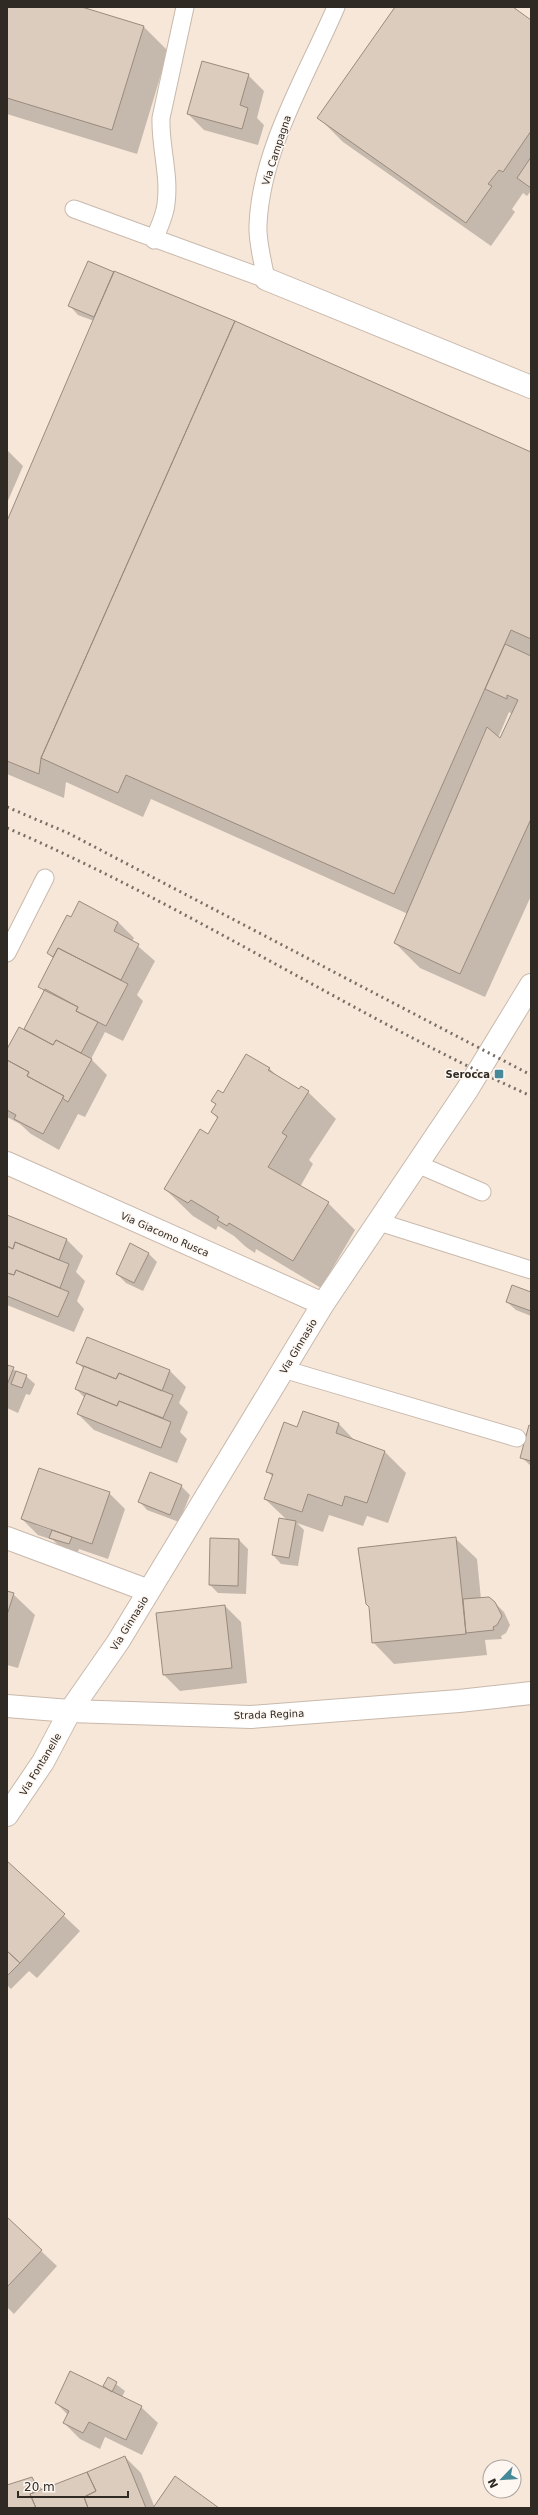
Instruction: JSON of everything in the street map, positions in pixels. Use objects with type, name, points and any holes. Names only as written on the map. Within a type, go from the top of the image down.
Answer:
[{"type":"street","points":[[266,279],[531,387]]},
{"type":"street","name":"Via Ginnasio","points":[[70,1711],[118,1642],[323,1304],[467,1090],[531,985]]},
{"type":"street","name":"Via Giacomo Rusca","points":[[7,1163],[323,1304]]},
{"type":"street","points":[[7,1538],[149,1591]]},
{"type":"street","name":"Strada Regina","points":[[7,1706],[70,1711],[251,1717],[459,1701],[531,1693]]},
{"type":"street","name":"Via Fontanelle","points":[[7,1815],[43,1762],[70,1711]]},
{"type":"lane","points":[[154,240],[166,206],[168,186],[160,136],[161,118],[186,7]]},
{"type":"lane","name":"Via Campagna","points":[[266,279],[258,226],[265,180],[284,122],[336,7]]},
{"type":"lane","points":[[74,210],[266,279]]},
{"type":"lane","points":[[7,953],[45,878]]},
{"type":"lane","points":[[417,1164],[482,1192]]},
{"type":"lane","points":[[379,1222],[531,1270]]},
{"type":"lane","points":[[283,1369],[517,1438]]},
{"type":"building","points":[[7,7],[82,7],[144,26],[112,130],[7,98]]},
{"type":"building","points":[[395,7],[513,7],[531,20],[531,131],[503,172],[499,170],[488,184],[492,186],[466,223],[317,118]]},
{"type":"building","points":[[202,61],[249,74],[240,105],[248,108],[242,129],[187,114]]},
{"type":"building","points":[[531,157],[531,188],[517,178]]},
{"type":"building","points":[[88,261],[114,272],[94,317],[68,306]]},
{"type":"building","points":[[114,271],[235,321],[41,758],[39,774],[7,761],[7,521]]},
{"type":"building","points":[[235,321],[531,452],[531,639],[511,630],[394,894],[126,775],[118,793],[41,758]]},
{"type":"building","points":[[505,644],[531,656],[531,819],[460,974],[394,943],[487,727],[500,738],[518,700],[507,695],[507,699],[485,689]]},
{"type":"building","points":[[79,901],[118,922],[114,931],[139,944],[121,980],[58,948],[53,957],[47,953],[67,915],[71,917]]},
{"type":"building","points":[[58,948],[128,984],[106,1026],[76,1011],[78,1007],[38,987]]},
{"type":"building","points":[[45,989],[78,1007],[76,1011],[98,1022],[81,1053],[56,1040],[53,1045],[24,1029]]},
{"type":"building","points":[[19,1027],[53,1045],[56,1040],[92,1059],[68,1102],[62,1098],[64,1096],[27,1076],[29,1072],[7,1060],[7,1049]]},
{"type":"building","points":[[246,1054],[270,1068],[268,1070],[299,1089],[301,1086],[309,1091],[282,1133],[287,1136],[268,1167],[329,1202],[293,1261],[229,1223],[227,1226],[217,1220],[219,1217],[191,1200],[188,1203],[164,1189],[200,1129],[208,1134],[218,1117],[211,1112],[216,1104],[211,1101],[218,1090],[223,1093]]},
{"type":"building","points":[[7,1060],[29,1072],[27,1076],[64,1096],[43,1134],[14,1119],[16,1115],[7,1110]]},
{"type":"building","points":[[7,1215],[67,1239],[59,1260],[15,1242],[13,1249],[7,1246]]},
{"type":"building","points":[[15,1242],[69,1264],[60,1288],[16,1270],[14,1275],[7,1273],[7,1246],[13,1249]]},
{"type":"building","points":[[130,1243],[149,1253],[134,1283],[116,1274]]},
{"type":"building","points":[[16,1270],[69,1292],[58,1317],[7,1296],[7,1273],[14,1275]]},
{"type":"building","points":[[512,1285],[531,1292],[531,1311],[506,1302]]},
{"type":"building","points":[[87,1337],[170,1370],[162,1391],[119,1373],[116,1379],[76,1363]]},
{"type":"building","points":[[7,1365],[14,1367],[7,1385]]},
{"type":"building","points":[[84,1366],[116,1379],[119,1373],[173,1395],[163,1418],[119,1401],[117,1406],[75,1389]]},
{"type":"building","points":[[16,1371],[27,1375],[22,1388],[11,1384]]},
{"type":"building","points":[[86,1393],[117,1406],[119,1401],[171,1422],[161,1448],[77,1414]]},
{"type":"building","points":[[303,1411],[339,1423],[336,1433],[385,1451],[367,1503],[345,1496],[342,1506],[308,1494],[302,1512],[264,1499],[273,1474],[266,1472],[284,1422],[297,1427]]},
{"type":"building","points":[[529,1425],[531,1426],[531,1461],[520,1458]]},
{"type":"building","points":[[39,1468],[110,1492],[92,1544],[21,1519]]},
{"type":"building","points":[[150,1472],[182,1485],[170,1515],[138,1502]]},
{"type":"building","points":[[279,1518],[296,1521],[289,1558],[272,1555]]},
{"type":"building","points":[[52,1530],[72,1537],[69,1544],[49,1538]]},
{"type":"building","points":[[456,1537],[466,1634],[372,1643],[369,1607],[366,1604],[358,1548]]},
{"type":"building","points":[[210,1538],[239,1539],[238,1586],[209,1585]]},
{"type":"building","points":[[7,1591],[14,1593],[7,1615]]},
{"type":"building","points":[[489,1597],[495,1602],[502,1616],[497,1625],[493,1627],[494,1630],[466,1633],[463,1599]]},
{"type":"building","points":[[225,1605],[232,1668],[163,1675],[156,1613]]},
{"type":"building","points":[[7,1861],[65,1914],[20,1963],[7,1951]]},
{"type":"building","points":[[7,1951],[20,1963],[7,1976]]},
{"type":"building","points":[[7,2217],[42,2250],[7,2287]]},
{"type":"building","points":[[70,2371],[142,2406],[126,2440],[89,2422],[83,2433],[63,2423],[69,2411],[55,2403]]},
{"type":"building","points":[[108,2377],[117,2382],[112,2392],[103,2386]]},
{"type":"building","points":[[125,2456],[146,2508],[88,2508],[84,2497],[96,2491],[87,2472]]},
{"type":"building","points":[[87,2472],[96,2491],[84,2497],[88,2508],[36,2508],[30,2494]]},
{"type":"building","points":[[175,2476],[219,2508],[153,2508]]},
{"type":"building","points":[[32,2477],[39,2491],[30,2494],[36,2508],[7,2508],[7,2485]]},
{"type":"railway","points":[[7,807],[68,833],[531,1075]]},
{"type":"railway","points":[[7,828],[140,891],[399,1031],[531,1096]]},
{"type":"place","name":"Serocca","points":[[499,1074]]}]
